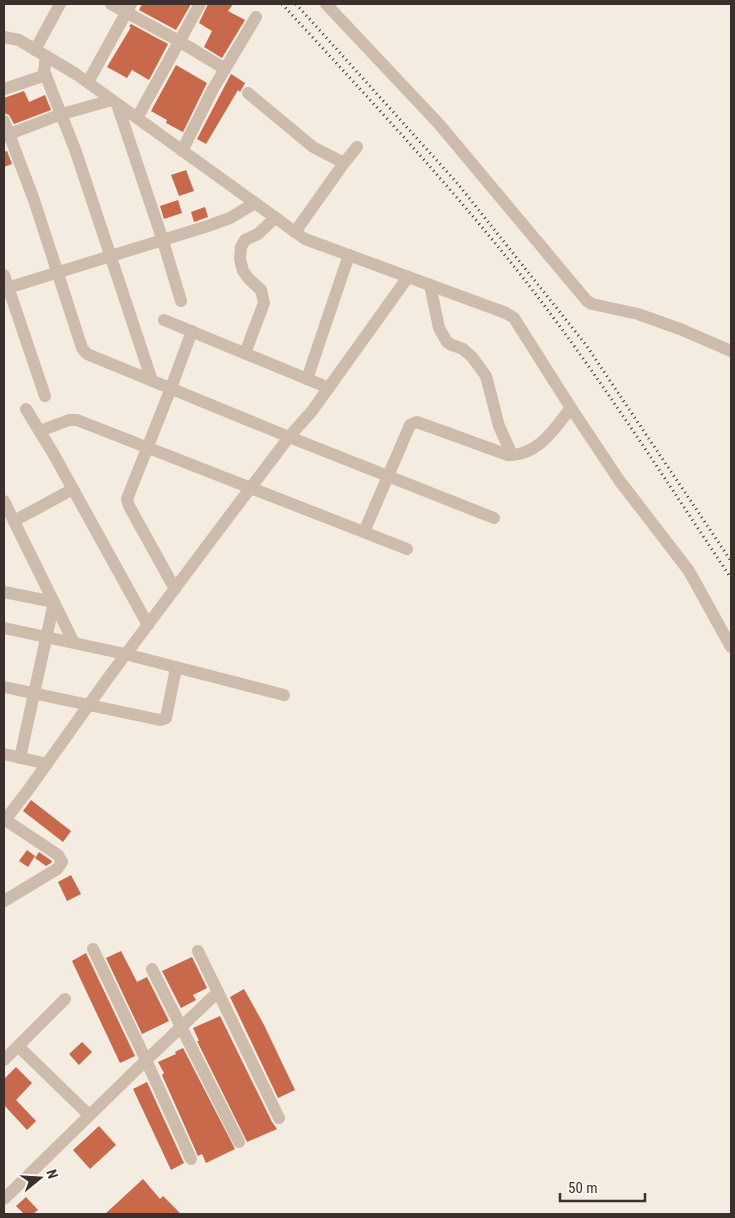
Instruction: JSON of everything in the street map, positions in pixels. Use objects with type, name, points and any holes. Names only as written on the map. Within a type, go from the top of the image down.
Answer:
[{"type":"street","points":[[60,4],[41,53],[46,75],[76,152],[152,381]]},
{"type":"street","points":[[111,4],[129,8],[225,69]]},
{"type":"street","points":[[137,118],[200,4]]},
{"type":"street","points":[[326,4],[439,124],[587,301],[592,304],[638,314],[731,351]]},
{"type":"street","points":[[88,82],[129,8]]},
{"type":"street","points":[[182,151],[213,89],[256,17]]},
{"type":"street","points":[[4,37],[19,40],[88,82],[304,239],[506,313],[514,318],[571,408],[620,480],[689,571],[731,647]]},
{"type":"street","points":[[4,90],[46,75]]},
{"type":"street","points":[[248,93],[313,147],[344,163]]},
{"type":"street","points":[[6,135],[62,114],[115,102]]},
{"type":"street","points":[[115,102],[163,241],[181,301]]},
{"type":"street","points":[[4,121],[6,135],[34,200],[82,348],[87,354],[289,438],[494,518]]},
{"type":"street","points":[[295,232],[344,163],[357,148]]},
{"type":"street","points":[[6,289],[163,241],[230,218],[255,203]]},
{"type":"street","points":[[245,353],[264,303],[261,290],[243,271],[240,259],[241,248],[245,240],[263,230],[275,218]]},
{"type":"street","points":[[307,379],[349,255]]},
{"type":"street","points":[[4,275],[6,289],[45,396]]},
{"type":"street","points":[[4,901],[57,869],[62,862],[58,855],[4,820],[125,654],[289,438],[312,411],[408,277]]},
{"type":"street","points":[[430,285],[439,328],[447,342],[463,349],[472,357],[486,376],[499,426],[512,455]]},
{"type":"street","points":[[164,320],[329,388]]},
{"type":"street","points":[[174,589],[127,502],[192,331]]},
{"type":"street","points":[[26,408],[148,625]]},
{"type":"street","points":[[364,532],[410,425],[417,422],[512,455],[518,455],[528,452],[539,445],[571,408]]},
{"type":"street","points":[[40,432],[69,420],[78,420],[407,549]]},
{"type":"street","points":[[14,521],[73,489]]},
{"type":"street","points":[[4,501],[74,643]]},
{"type":"street","points":[[4,592],[54,602]]},
{"type":"street","points":[[20,758],[54,602]]},
{"type":"street","points":[[4,628],[125,654],[284,695]]},
{"type":"street","points":[[4,687],[163,720],[166,718],[176,668]]},
{"type":"street","points":[[4,754],[46,764]]},
{"type":"street","points":[[93,949],[191,1159]]},
{"type":"street","points":[[198,951],[279,1118]]},
{"type":"street","points":[[152,969],[183,1027],[239,1142]]},
{"type":"street","points":[[4,1199],[218,992]]},
{"type":"street","points":[[4,1060],[65,999]]},
{"type":"street","points":[[18,1046],[89,1115]]},
{"type":"building","points":[[142,4],[191,4],[176,30],[139,10]]},
{"type":"building","points":[[208,4],[233,4],[228,11],[245,20],[222,58],[204,47],[212,31],[199,23]]},
{"type":"building","points":[[131,24],[168,44],[149,80],[132,70],[127,78],[107,67]]},
{"type":"building","points":[[176,65],[207,83],[183,132],[166,123],[167,120],[151,111]]},
{"type":"building","points":[[231,74],[245,83],[240,92],[238,90],[206,144],[197,139]]},
{"type":"building","points":[[24,91],[29,102],[45,95],[51,110],[14,124],[9,115],[4,113],[4,98]]},
{"type":"building","points":[[7,151],[12,164],[4,167],[4,152]]},
{"type":"building","points":[[186,170],[194,191],[179,196],[171,175]]},
{"type":"building","points":[[178,200],[182,213],[164,219],[160,206]]},
{"type":"building","points":[[205,207],[208,217],[194,222],[191,212]]},
{"type":"building","points":[[31,800],[71,831],[63,842],[23,811]]},
{"type":"building","points":[[27,850],[35,856],[28,867],[19,861]]},
{"type":"building","points":[[39,852],[52,861],[51,863],[46,866],[35,858]]},
{"type":"building","points":[[71,875],[81,894],[67,901],[58,882]]},
{"type":"building","points":[[121,951],[137,982],[147,977],[169,1021],[142,1034],[106,958]]},
{"type":"building","points":[[86,953],[135,1056],[120,1063],[72,961]]},
{"type":"building","points":[[192,957],[207,988],[193,995],[196,1000],[181,1008],[162,971]]},
{"type":"building","points":[[244,989],[263,1023],[295,1090],[278,1098],[230,997]]},
{"type":"building","points":[[220,1016],[277,1129],[247,1142],[197,1041],[199,1041],[193,1028]]},
{"type":"building","points":[[82,1042],[92,1052],[79,1065],[69,1054]]},
{"type":"building","points":[[183,1048],[235,1149],[206,1163],[202,1154],[198,1156],[158,1062],[176,1054],[175,1052]]},
{"type":"building","points":[[16,1067],[32,1083],[16,1100],[36,1121],[27,1130],[4,1105],[4,1079]]},
{"type":"building","points":[[147,1082],[184,1163],[171,1170],[133,1089]]},
{"type":"building","points":[[99,1126],[116,1145],[90,1169],[73,1150]]},
{"type":"building","points":[[143,1179],[160,1199],[163,1196],[181,1214],[105,1214]]},
{"type":"building","points":[[26,1197],[38,1210],[33,1214],[24,1214],[16,1206]]},
{"type":"railway","points":[[282,4],[428,165],[512,264],[598,379],[731,578]]},
{"type":"railway","points":[[296,4],[458,184],[586,345],[731,561]]}]
